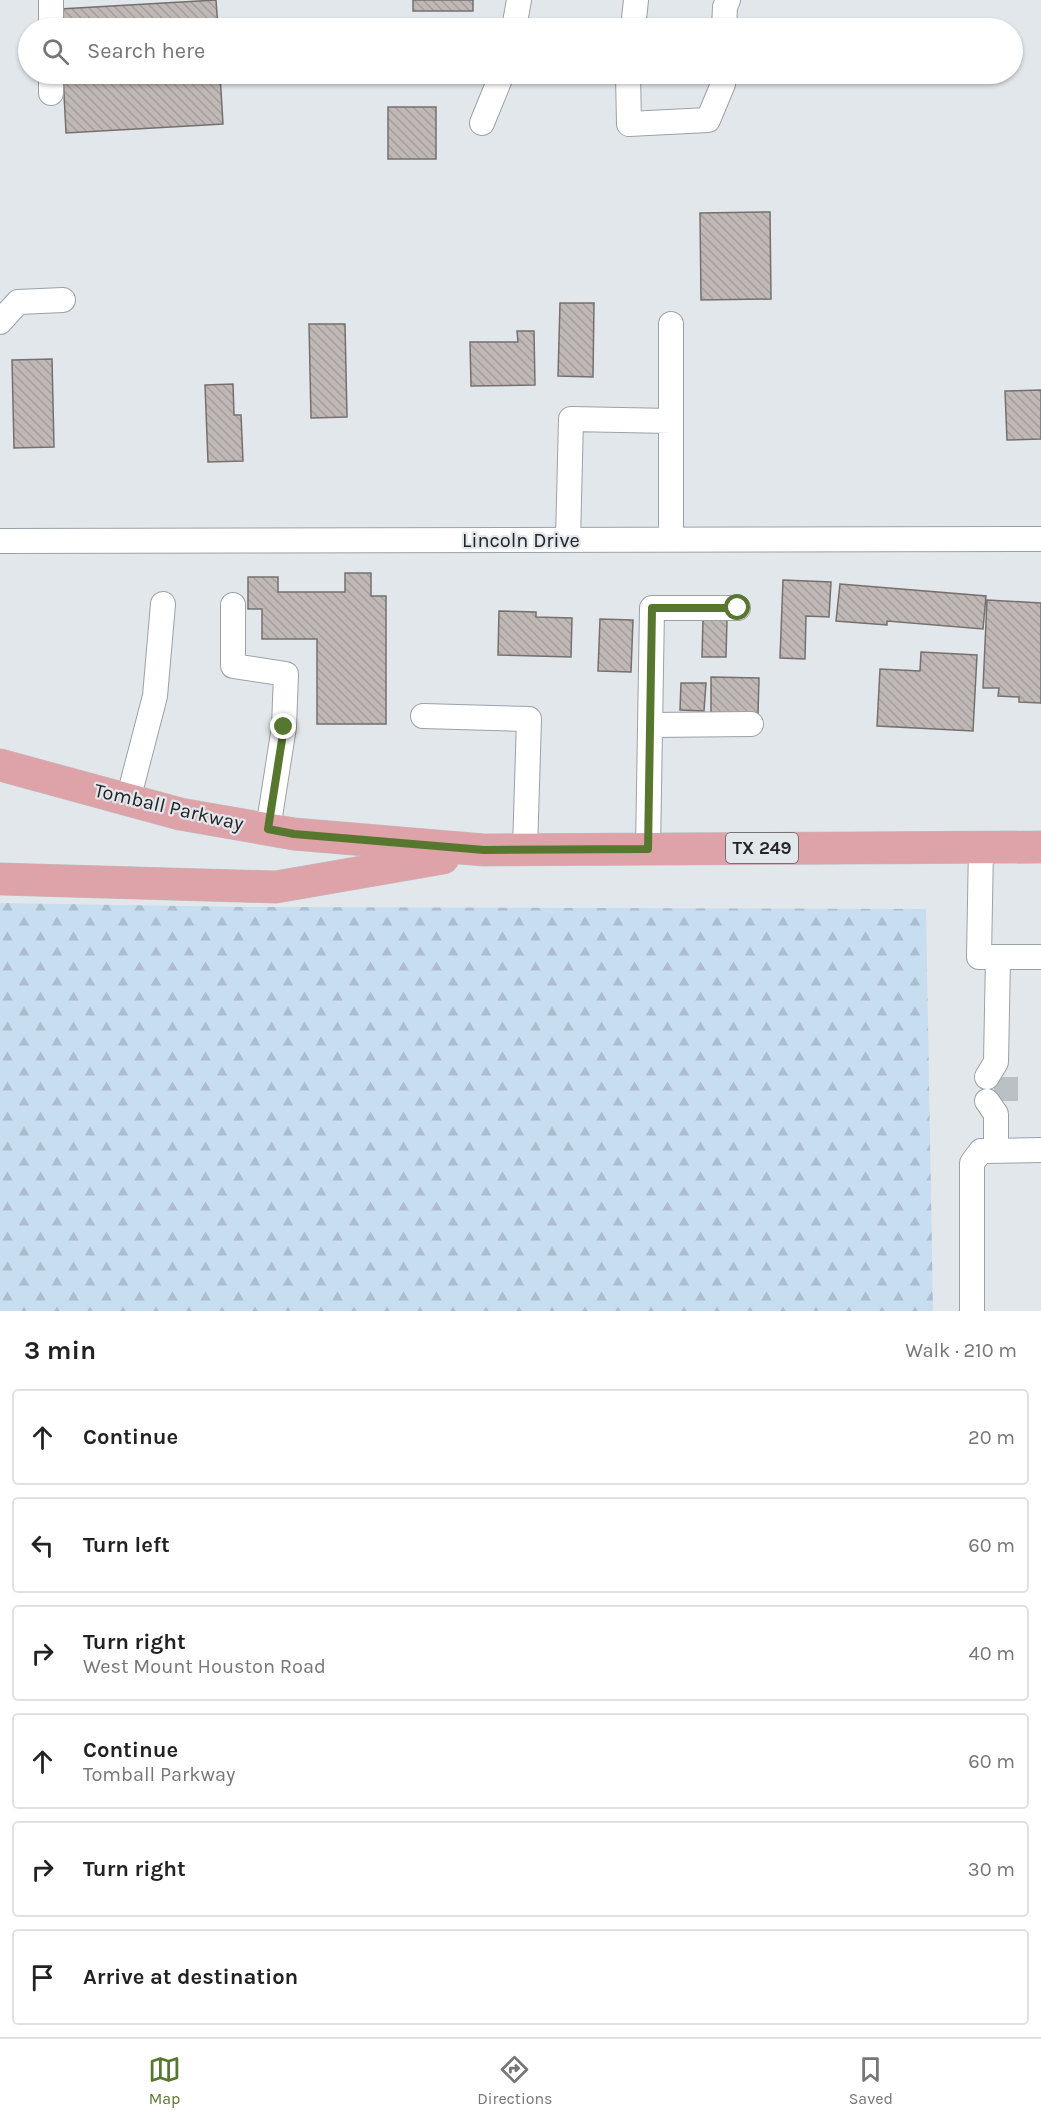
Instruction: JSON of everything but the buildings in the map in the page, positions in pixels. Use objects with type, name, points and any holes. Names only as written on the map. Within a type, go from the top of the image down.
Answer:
[{"type":"main road","name":"Tomball Parkway","points":[[0,765],[180,814],[294,834],[484,850]]},
{"type":"main road","name":"TX 249","points":[[484,850],[1041,847]]},
{"type":"main road","points":[[0,879],[276,887],[484,850]]},
{"type":"street","points":[[51,0],[51,18]]},
{"type":"street","points":[[516,18],[519,0]]},
{"type":"street","points":[[634,18],[636,0]]},
{"type":"street","points":[[724,18],[728,0]]},
{"type":"street","points":[[482,123],[498,84]]},
{"type":"street","points":[[628,84],[629,123],[708,120],[723,84]]},
{"type":"street","points":[[0,322],[18,302],[63,300]]},
{"type":"street","points":[[671,324],[671,539]]},
{"type":"street","points":[[568,540],[571,419],[671,421]]},
{"type":"street","name":"Lincoln Drive","points":[[0,541],[1041,539]]},
{"type":"street","points":[[128,800],[155,696],[163,604]]},
{"type":"street","points":[[233,605],[233,666],[286,674],[284,727],[268,829]]},
{"type":"street","points":[[648,849],[652,608],[738,608]]},
{"type":"street","points":[[423,716],[529,718],[525,850]]},
{"type":"street","points":[[651,725],[751,724]]},
{"type":"street","points":[[981,847],[979,957],[1041,957]]},
{"type":"street","points":[[996,1150],[998,957]]},
{"type":"street","points":[[972,1311],[972,1163],[981,1151],[1041,1150]]},
{"type":"green space","points":[[0,903],[242,907],[926,909],[933,1311],[0,1311]]},
{"type":"tunnel","points":[[1006,1077],[1006,1101]]},
{"type":"route","points":[[284,727],[268,829],[294,834],[484,850],[648,849],[652,608],[738,608]]}]
